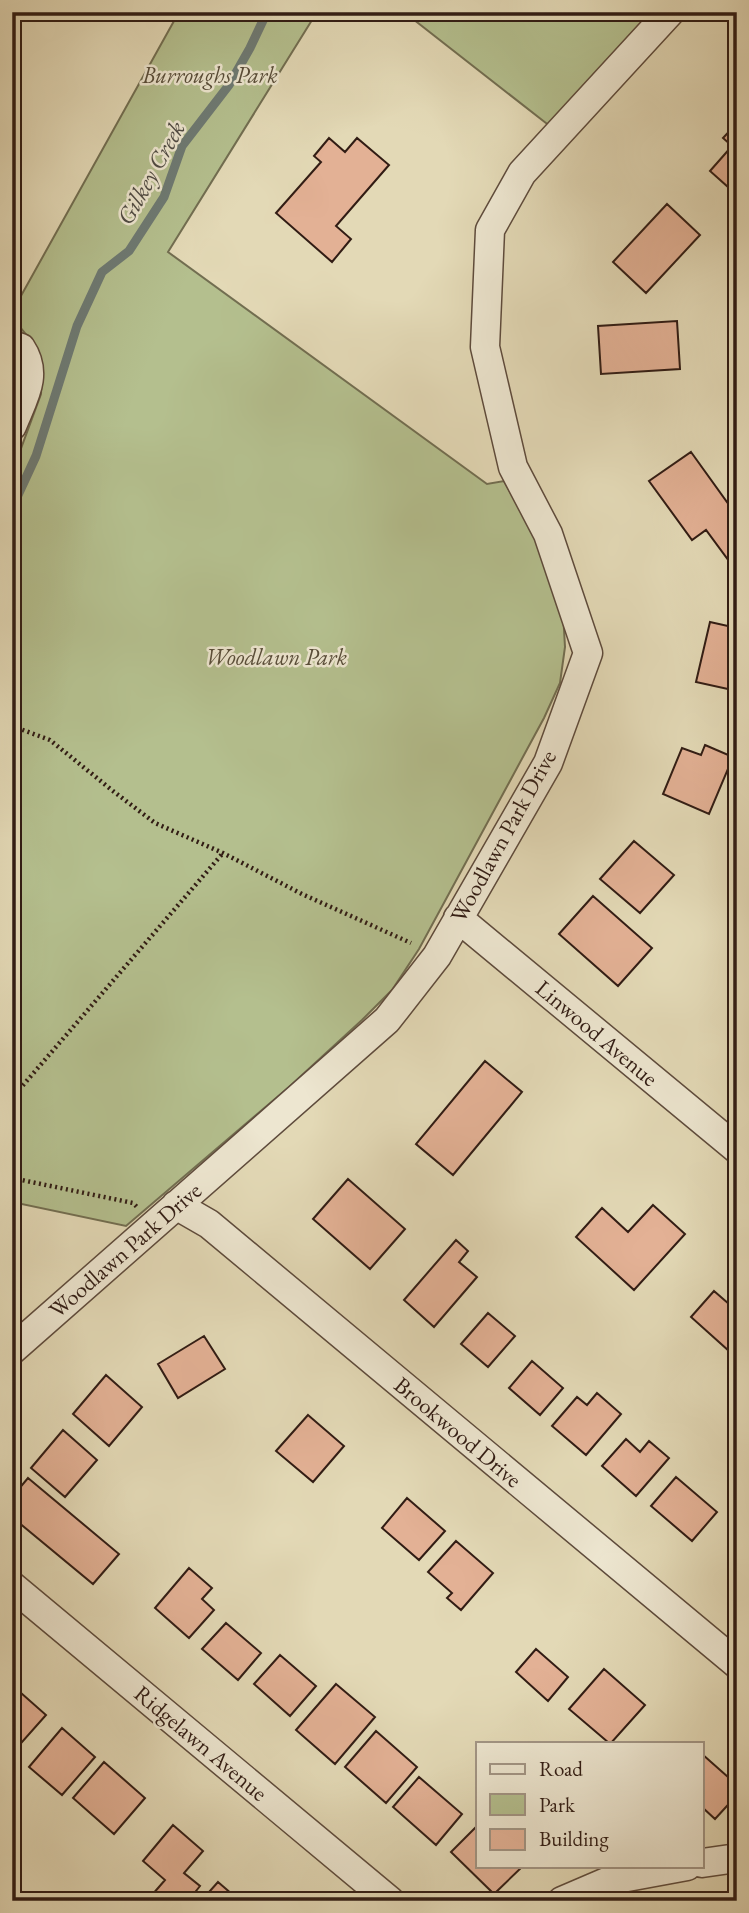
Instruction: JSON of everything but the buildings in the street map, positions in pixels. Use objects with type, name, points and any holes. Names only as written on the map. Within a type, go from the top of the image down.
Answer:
[{"type":"street","name":"Woodlawn Park Drive","points":[[12,1350],[387,1020],[437,956],[548,763],[588,653],[548,534],[513,467],[485,347],[491,230],[522,173],[670,12]]},
{"type":"street","points":[[12,426],[30,379],[21,355]]},
{"type":"street","name":"Linwood Avenue","points":[[458,918],[737,1149]]},
{"type":"street","name":"Brookwood Drive","points":[[176,1205],[209,1224],[737,1664]]},
{"type":"street","name":"Ridgelawn Avenue","points":[[12,1586],[390,1901]]},
{"type":"street","points":[[704,1863],[737,1858]]},
{"type":"street","points":[[562,1901],[611,1880],[676,1868]]},
{"type":"path","points":[[12,726],[50,740],[155,823],[417,946]]},
{"type":"path","points":[[12,1098],[223,853]]},
{"type":"path","points":[[12,1178],[133,1203],[140,1210]]},
{"type":"green space","name":"Woodlawn Park","points":[[179,12],[317,12],[168,252],[487,484],[504,481],[534,534],[563,612],[565,647],[560,683],[544,718],[419,949],[392,990],[289,1087],[126,1226],[12,1202],[12,473],[41,394],[42,369],[37,348],[20,327],[12,324],[12,312]]},
{"type":"green space","points":[[404,12],[661,12],[551,127]]},
{"type":"waterway","name":"Gilkey Creek","points":[[12,508],[36,456],[77,326],[102,272],[129,251],[164,197],[182,146],[229,85],[267,12]]},
{"type":"park label","name":"Burroughs Park","points":[[210,75]]}]
